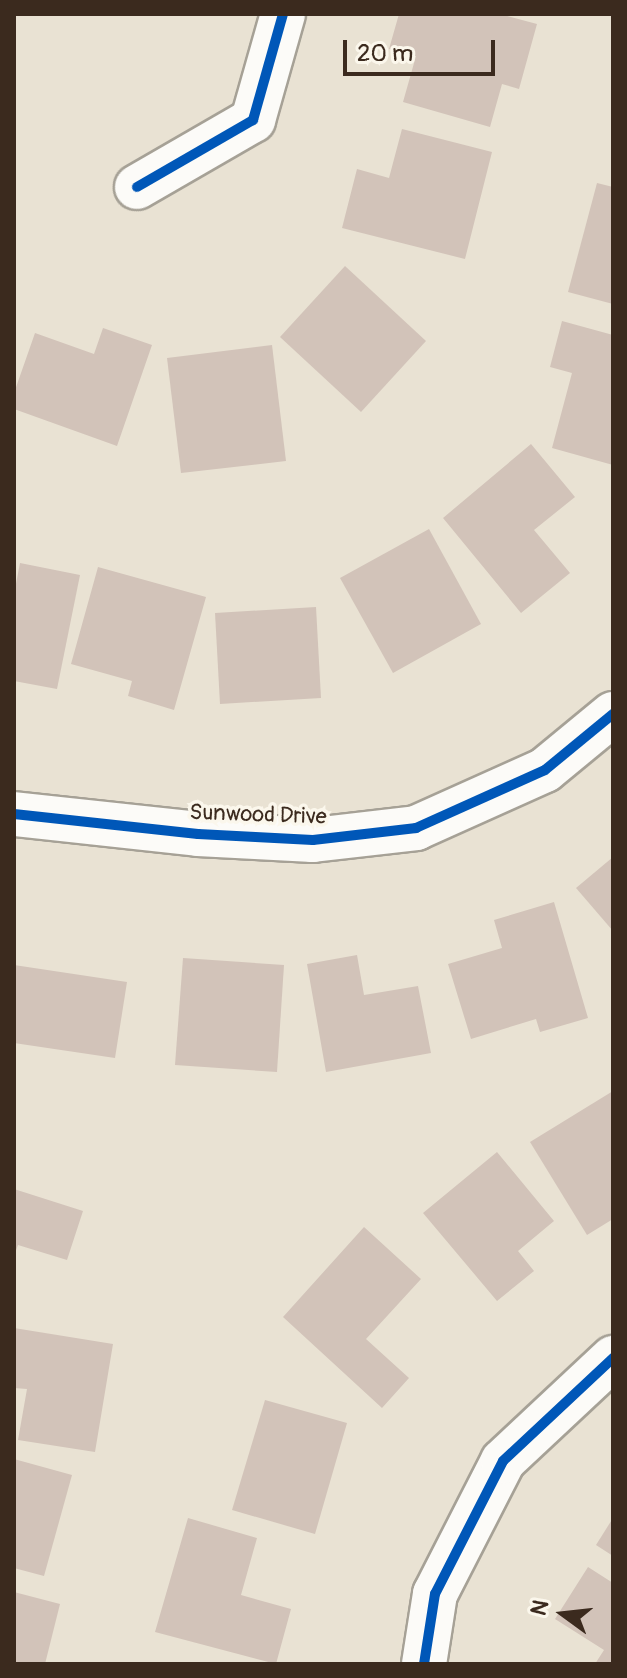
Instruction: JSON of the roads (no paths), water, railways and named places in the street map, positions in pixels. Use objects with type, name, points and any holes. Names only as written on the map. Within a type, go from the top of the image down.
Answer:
[{"type":"street","points":[[137,187],[253,120],[283,14]]},
{"type":"street","name":"Sunwood Drive","points":[[14,814],[198,834],[313,840],[416,828],[545,770],[613,714]]},
{"type":"street","points":[[424,1664],[435,1594],[503,1461],[613,1358]]}]
